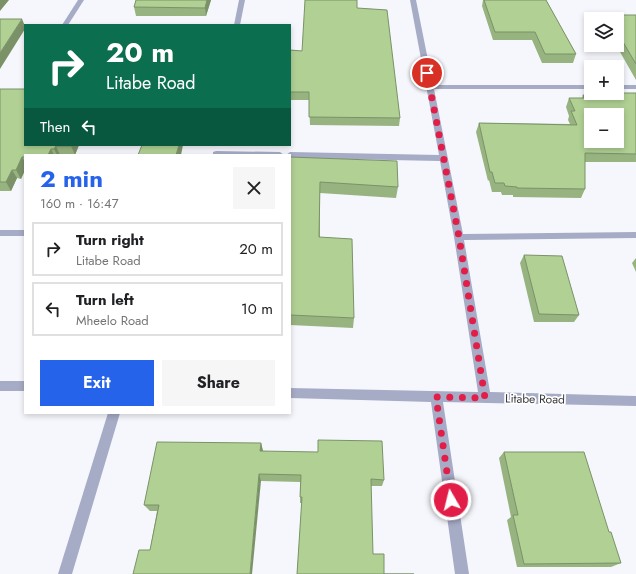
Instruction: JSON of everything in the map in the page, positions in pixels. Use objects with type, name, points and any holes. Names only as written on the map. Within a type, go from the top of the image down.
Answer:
[{"type":"street","points":[[66,24],[81,0]]},
{"type":"street","points":[[237,24],[242,0]]},
{"type":"street","points":[[412,0],[430,87],[442,158],[459,237],[485,398]]},
{"type":"street","points":[[430,87],[584,87]]},
{"type":"street","points":[[624,87],[636,87]]},
{"type":"street","points":[[291,155],[442,158]]},
{"type":"street","points":[[0,233],[24,233]]},
{"type":"street","points":[[459,237],[636,235]]},
{"type":"street","points":[[0,386],[24,386]]},
{"type":"street","name":"Litabe Road","points":[[291,393],[636,401]]},
{"type":"street","points":[[436,397],[462,574]]},
{"type":"street","points":[[65,574],[114,414]]},
{"type":"building","points":[[136,0],[207,0],[205,8],[134,7]]},
{"type":"building","points":[[305,0],[357,0],[357,8],[387,10],[400,118],[309,117],[309,92],[291,92],[291,50],[302,51]]},
{"type":"building","points":[[484,0],[546,0],[576,54],[545,54],[535,32],[495,32]]},
{"type":"building","points":[[624,15],[636,15],[636,64],[624,44]]},
{"type":"building","points":[[0,19],[22,19],[0,53]]},
{"type":"building","points":[[0,89],[24,89],[24,146],[56,146],[54,149],[51,149],[48,154],[24,154],[24,157],[22,157],[16,170],[12,170],[6,182],[0,182]]},
{"type":"building","points":[[624,93],[636,93],[636,154],[585,153],[585,189],[517,188],[505,186],[504,183],[495,183],[492,172],[490,172],[479,123],[577,125],[571,111],[575,111],[569,98],[584,98],[584,100],[624,100]]},
{"type":"building","points":[[142,146],[179,146],[176,154],[138,154]]},
{"type":"building","points":[[291,157],[397,161],[398,187],[320,182],[319,237],[352,239],[354,318],[291,315]]},
{"type":"building","points":[[524,255],[562,256],[579,315],[539,314]]},
{"type":"building","points":[[318,440],[382,441],[384,480],[371,479],[373,554],[384,554],[384,574],[297,574],[302,497],[300,497],[301,475],[259,474],[250,574],[133,574],[139,550],[150,550],[159,505],[144,505],[157,442],[261,443],[260,451],[318,452]]},
{"type":"building","points":[[504,452],[584,452],[609,532],[611,532],[621,563],[524,564],[513,515],[518,515]]},
{"type":"route","points":[[427,73],[442,158],[459,237],[485,398],[436,397],[451,500]]}]
